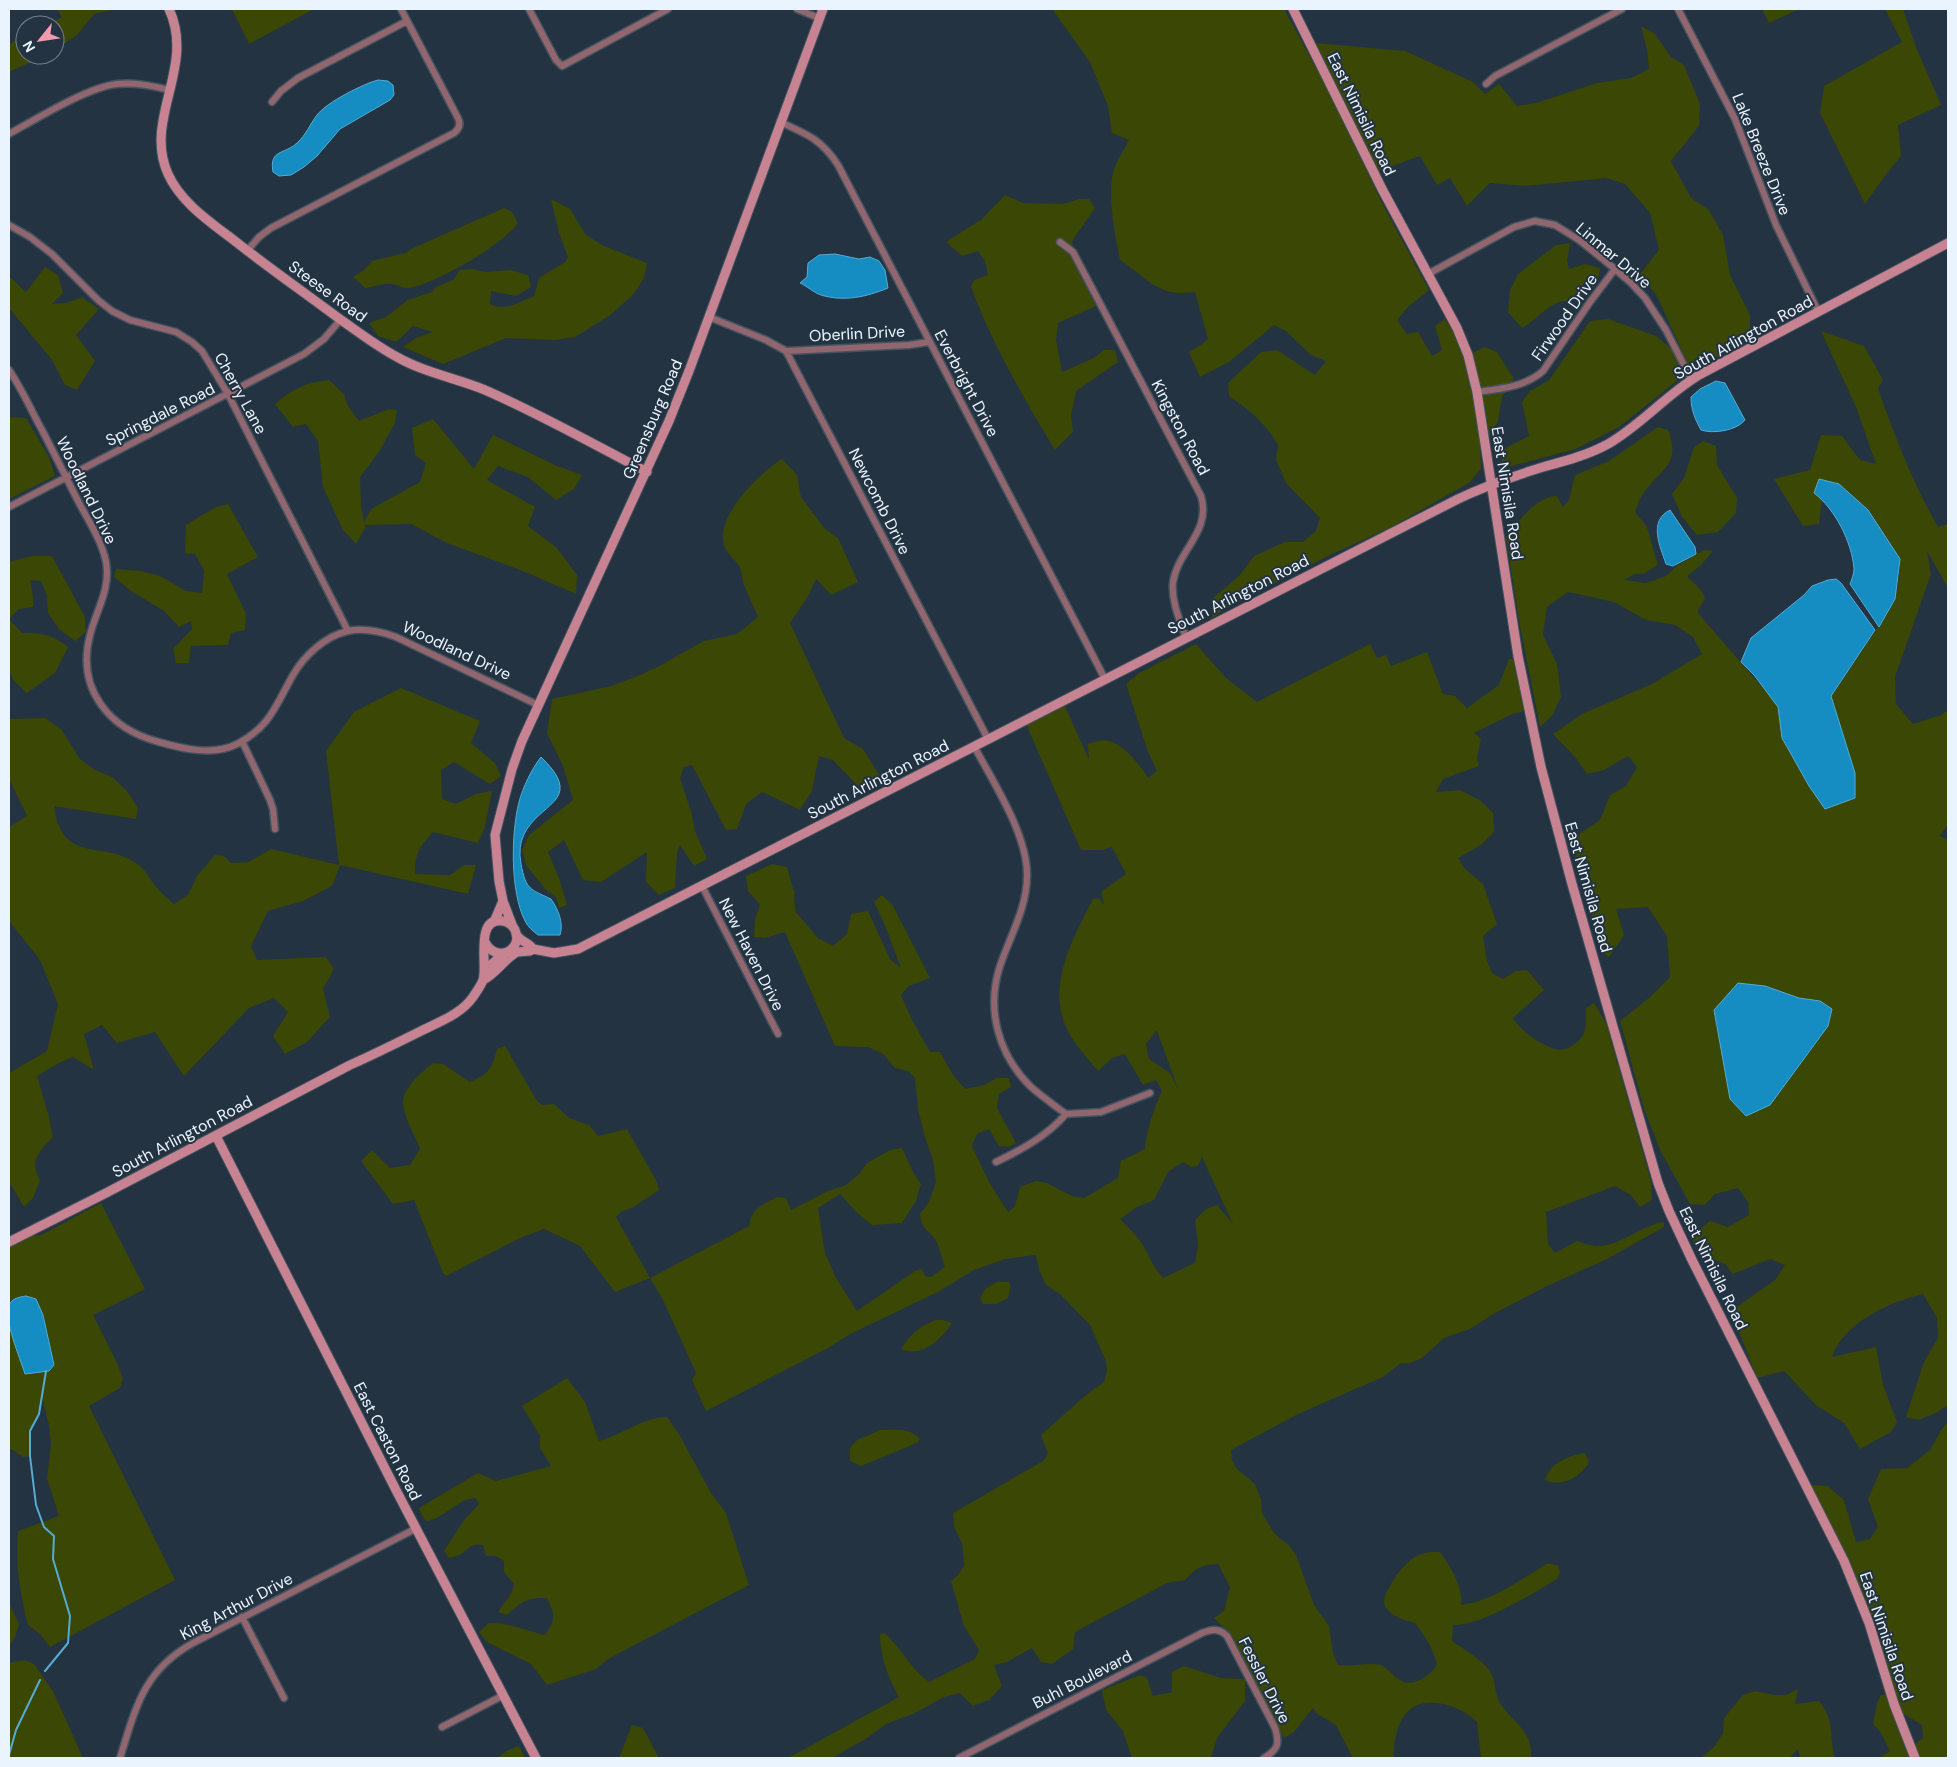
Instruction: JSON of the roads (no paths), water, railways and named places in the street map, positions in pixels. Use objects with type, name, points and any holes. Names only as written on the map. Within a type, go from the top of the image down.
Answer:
[{"type":"street","name":"Steese Road","points":[[169,9],[175,23],[178,40],[176,62],[160,140],[168,174],[176,189],[191,205],[247,251],[388,352],[410,364],[472,385],[504,399],[647,472]]},
{"type":"street","points":[[247,251],[259,237],[271,228],[454,133],[459,127],[458,118],[401,9]]},
{"type":"street","points":[[529,9],[556,60],[562,66],[668,9]]},
{"type":"street","points":[[797,9],[821,13]]},
{"type":"street","name":"East Nimisila Road","points":[[1293,9],[1382,189],[1462,339],[1477,392],[1518,656],[1541,767],[1572,884],[1658,1183],[1671,1217],[1692,1260],[1844,1561],[1866,1613],[1894,1704],[1915,1758]]},
{"type":"street","points":[[1486,84],[1495,76],[1622,9]]},
{"type":"street","name":"Lake Breeze Drive","points":[[1678,9],[1735,119],[1776,225],[1818,312]]},
{"type":"street","name":"Greensburg Road","points":[[514,931],[503,901],[495,834],[516,756],[647,472],[683,388],[821,13]]},
{"type":"street","points":[[272,102],[290,83],[298,78],[407,21]]},
{"type":"street","points":[[9,134],[90,92],[114,84],[138,84],[170,90]]},
{"type":"street","name":"Everbright Drive","points":[[780,122],[813,137],[831,155],[1105,679]]},
{"type":"street","name":"Linmar Drive","points":[[1428,274],[1514,227],[1535,221],[1551,223],[1564,230],[1631,282],[1653,309],[1691,379]]},
{"type":"street","name":"Cherry Lane","points":[[9,225],[30,237],[47,250],[98,300],[112,311],[130,320],[176,332],[192,342],[208,358],[348,631]]},
{"type":"street","name":"Kingston Road","points":[[1060,242],[1073,252],[1201,496],[1203,510],[1201,524],[1179,564],[1172,588],[1176,610],[1186,638]]},
{"type":"street","name":"South Arlington Road","points":[[505,953],[530,952],[533,950],[554,953],[578,950],[1450,503],[1491,485],[1577,457],[1608,444],[1640,421],[1691,379],[1948,243]]},
{"type":"street","name":"Firwood Drive","points":[[1477,392],[1522,384],[1544,372],[1590,302],[1615,269]]},
{"type":"street","points":[[709,317],[766,340],[786,352]]},
{"type":"street","name":"Springdale Road","points":[[9,507],[304,354],[324,339],[341,319]]},
{"type":"street","name":"Oberlin Drive","points":[[786,352],[910,345],[929,342]]},
{"type":"street","name":"Newcomb Drive","points":[[786,352],[988,739]]},
{"type":"street","name":"Woodland Drive","points":[[9,370],[99,542],[106,562],[106,586],[90,635],[87,654],[91,685],[102,708],[127,730],[165,744],[202,750],[227,748],[242,741],[261,728],[270,718],[293,674],[307,656],[327,641],[348,631],[379,632],[396,637],[538,705]]},
{"type":"street","points":[[242,741],[270,800],[273,809],[274,830]]},
{"type":"street","points":[[974,746],[1020,836],[1028,875],[1023,906],[997,978],[994,998],[997,1030],[1006,1053],[1017,1071],[1040,1095],[1066,1114],[1101,1112],[1150,1093]]},
{"type":"street","name":"New Haven Drive","points":[[702,886],[778,1034]]},
{"type":"street","points":[[483,980],[485,932],[487,927],[494,922],[503,901]]},
{"type":"street","points":[[494,922],[506,922],[518,938],[531,946],[533,950]]},
{"type":"street","points":[[484,970],[514,945],[514,931]]},
{"type":"street","points":[[484,942],[495,953],[505,953]]},
{"type":"street","points":[[483,980],[488,978],[504,961],[520,951]]},
{"type":"street","name":"South Arlington Road","points":[[9,1242],[350,1065],[456,1014],[474,996],[483,980]]},
{"type":"street","points":[[996,1162],[1046,1133],[1066,1114]]},
{"type":"street","name":"East Caston Road","points":[[216,1136],[397,1492],[536,1758]]},
{"type":"street","name":"King Arthur Drive","points":[[120,1758],[140,1700],[157,1671],[166,1662],[186,1647],[242,1617],[417,1528]]},
{"type":"street","points":[[242,1617],[284,1698]]},
{"type":"street","name":"Buhl Boulevard","points":[[959,1758],[1202,1633],[1213,1630],[1219,1631]]},
{"type":"street","name":"Fessler Drive","points":[[1219,1631],[1227,1636],[1231,1643],[1278,1736],[1278,1746],[1264,1758]]},
{"type":"street","points":[[442,1727],[504,1695]]},
{"type":"water","points":[[378,80],[388,81],[393,85],[394,95],[390,100],[340,129],[317,156],[291,175],[279,176],[273,172],[272,165],[275,156],[297,143],[322,110],[346,94]]},
{"type":"water","points":[[835,254],[859,259],[870,257],[879,261],[885,270],[888,288],[863,296],[838,298],[818,294],[800,283],[807,277],[808,263],[819,255]]},
{"type":"water","points":[[1716,381],[1725,383],[1745,420],[1736,427],[1724,431],[1712,432],[1701,430],[1694,414],[1691,397],[1700,389]]},
{"type":"water","points":[[1819,479],[1839,484],[1868,510],[1900,559],[1895,599],[1879,627],[1850,584],[1854,569],[1850,548],[1835,517],[1814,493]]},
{"type":"water","points":[[1670,510],[1695,547],[1696,554],[1673,566],[1666,564],[1659,542],[1657,527],[1663,515]]},
{"type":"water","points":[[1836,579],[1841,583],[1875,630],[1831,696],[1855,773],[1855,798],[1825,809],[1809,786],[1782,738],[1778,707],[1754,675],[1741,662],[1751,638],[1804,595],[1812,586]]},
{"type":"water","points":[[541,757],[558,778],[559,794],[554,802],[530,825],[524,835],[520,848],[521,864],[525,879],[530,888],[551,899],[556,907],[561,921],[560,935],[538,935],[532,930],[525,921],[520,909],[514,879],[513,846],[516,815],[523,790]]},
{"type":"water","points":[[1738,983],[1765,986],[1799,998],[1820,1001],[1832,1009],[1828,1026],[1770,1105],[1746,1116],[1730,1099],[1714,1010]]},
{"type":"water","points":[[26,1296],[36,1299],[43,1315],[54,1365],[49,1371],[25,1374],[13,1338],[8,1319],[9,1305],[14,1299]]},
{"type":"waterway","points":[[45,1671],[68,1643],[70,1616],[53,1559],[54,1536],[44,1527],[36,1505],[30,1456],[30,1431],[39,1414],[46,1371]]},
{"type":"waterway","points":[[9,1755],[16,1730],[40,1680]]}]
